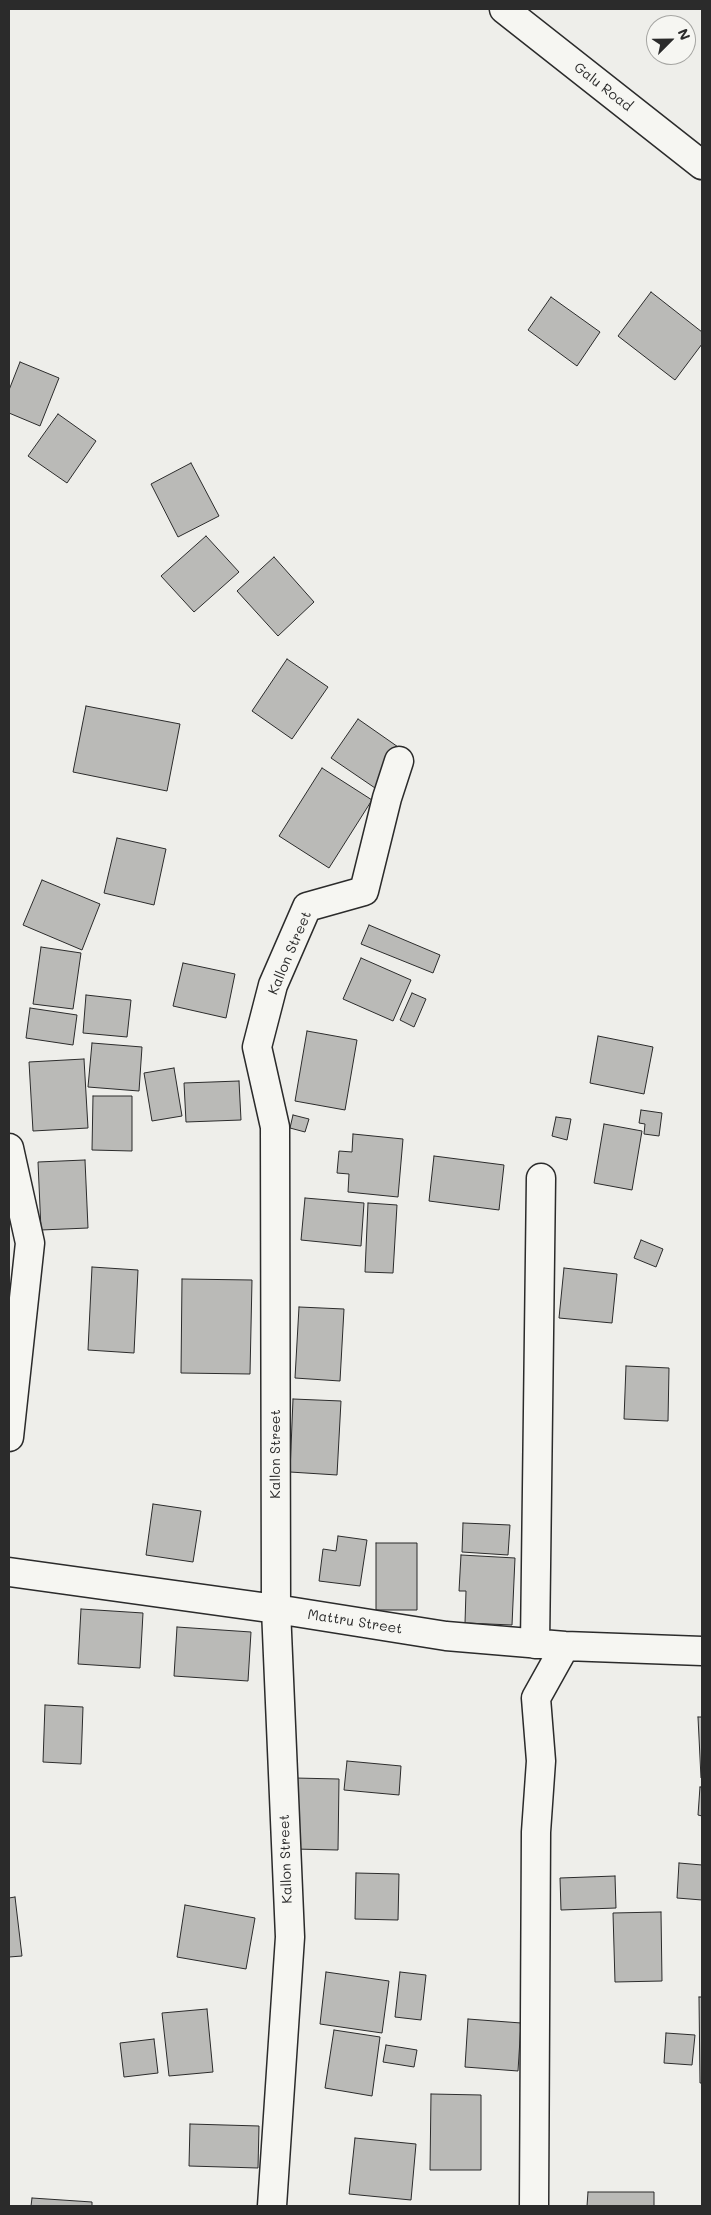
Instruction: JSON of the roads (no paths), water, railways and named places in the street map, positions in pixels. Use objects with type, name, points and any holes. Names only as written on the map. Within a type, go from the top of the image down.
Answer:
[{"type":"street","name":"Galu Road","points":[[504,9],[702,165]]},
{"type":"street","name":"Kallon Street","points":[[272,2206],[290,1937],[276,1609],[275,1127],[257,1047],[273,985],[307,907],[364,891],[387,798],[399,761]]},
{"type":"street","points":[[9,1148],[30,1243],[9,1437]]},
{"type":"street","points":[[535,1644],[541,1178]]},
{"type":"street","name":"Mattru Street","points":[[9,1572],[276,1609],[446,1636],[565,1646],[702,1651]]},
{"type":"street","points":[[534,2206],[536,1832],[541,1761],[536,1698],[565,1646]]}]
